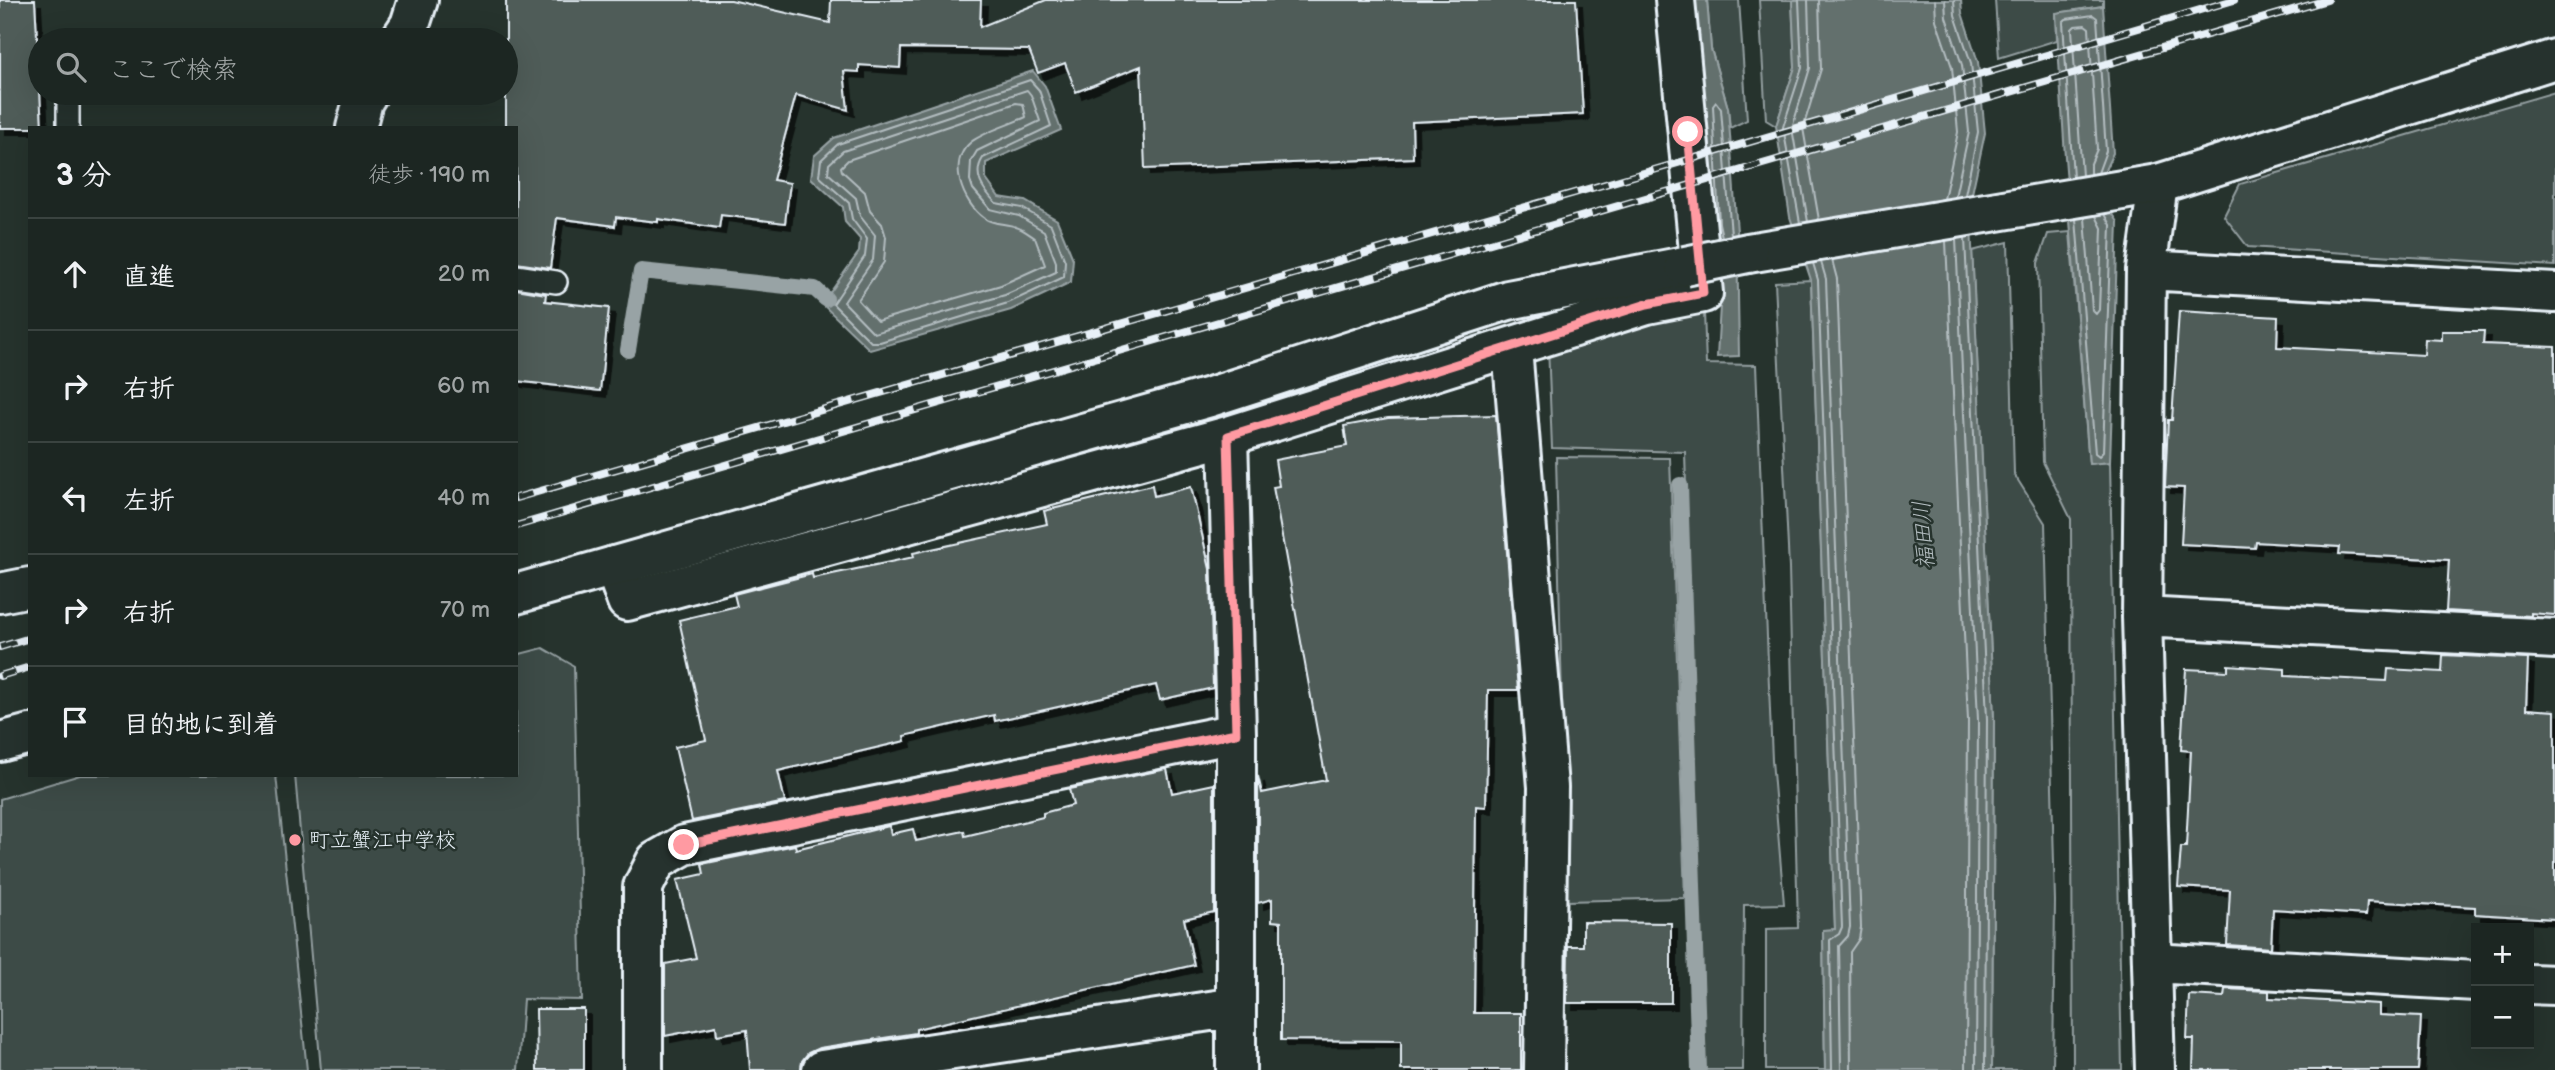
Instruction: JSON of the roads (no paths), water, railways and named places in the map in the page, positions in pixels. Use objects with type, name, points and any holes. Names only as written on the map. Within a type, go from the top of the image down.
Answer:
[{"type":"street","points":[[408,28],[418,0]]},
{"type":"street","points":[[614,566],[627,601],[1228,436],[1647,304],[1703,293],[1675,0]]},
{"type":"street","points":[[518,593],[1210,397],[1508,300],[1758,251],[2158,184],[2555,59]]},
{"type":"street","points":[[357,126],[362,105]]},
{"type":"street","points":[[2155,1070],[2142,617],[2146,270],[2158,184]]},
{"type":"street","points":[[2146,270],[2555,293]]},
{"type":"street","points":[[1512,348],[1548,787],[1544,1070]]},
{"type":"street","points":[[1228,436],[1236,733],[1236,1070]]},
{"type":"street","points":[[0,593],[28,587]]},
{"type":"street","points":[[2142,617],[2555,639]]},
{"type":"street","points":[[643,1070],[643,887],[656,861],[684,845],[1236,733]]},
{"type":"street","points":[[0,742],[28,735]]},
{"type":"street","points":[[2151,963],[2471,981]]},
{"type":"street","points":[[2534,984],[2555,985]]},
{"type":"street","points":[[822,1070],[1236,1007]]},
{"type":"lane","points":[[68,105],[68,126]]},
{"type":"lane","points":[[518,276],[556,282]]},
{"type":"water","points":[[1695,0],[1707,0],[1711,49],[1728,108],[1737,232],[1739,356],[1717,357],[1721,289],[1712,224],[1709,139]]},
{"type":"water","name":"福田川","points":[[1792,0],[1961,0],[1962,13],[1978,62],[1985,133],[1970,203],[1994,719],[1992,1070],[1825,1070],[1823,930],[1835,929],[1811,280],[1790,217],[1776,126],[1795,67]]},
{"type":"water","points":[[2103,6],[2113,153],[2105,170],[2111,211],[2118,222],[2110,462],[2089,464],[2056,13]]},
{"type":"water","points":[[1033,71],[1045,86],[1061,130],[986,163],[986,179],[999,197],[1025,201],[1057,220],[1073,259],[1071,282],[1011,310],[870,350],[822,304],[859,252],[860,239],[845,222],[843,207],[811,178],[814,156],[834,138]]},
{"type":"waterway","points":[[628,350],[641,271],[815,289],[826,299]]},
{"type":"waterway","points":[[1680,485],[1699,1070]]},
{"type":"railway","points":[[518,497],[2234,0]]},
{"type":"railway","points":[[518,525],[2327,0]]},
{"type":"railway","points":[[0,647],[28,639]]},
{"type":"railway","points":[[0,676],[28,668]]},
{"type":"place","name":"町立蟹江中学校","points":[[295,840]]}]
